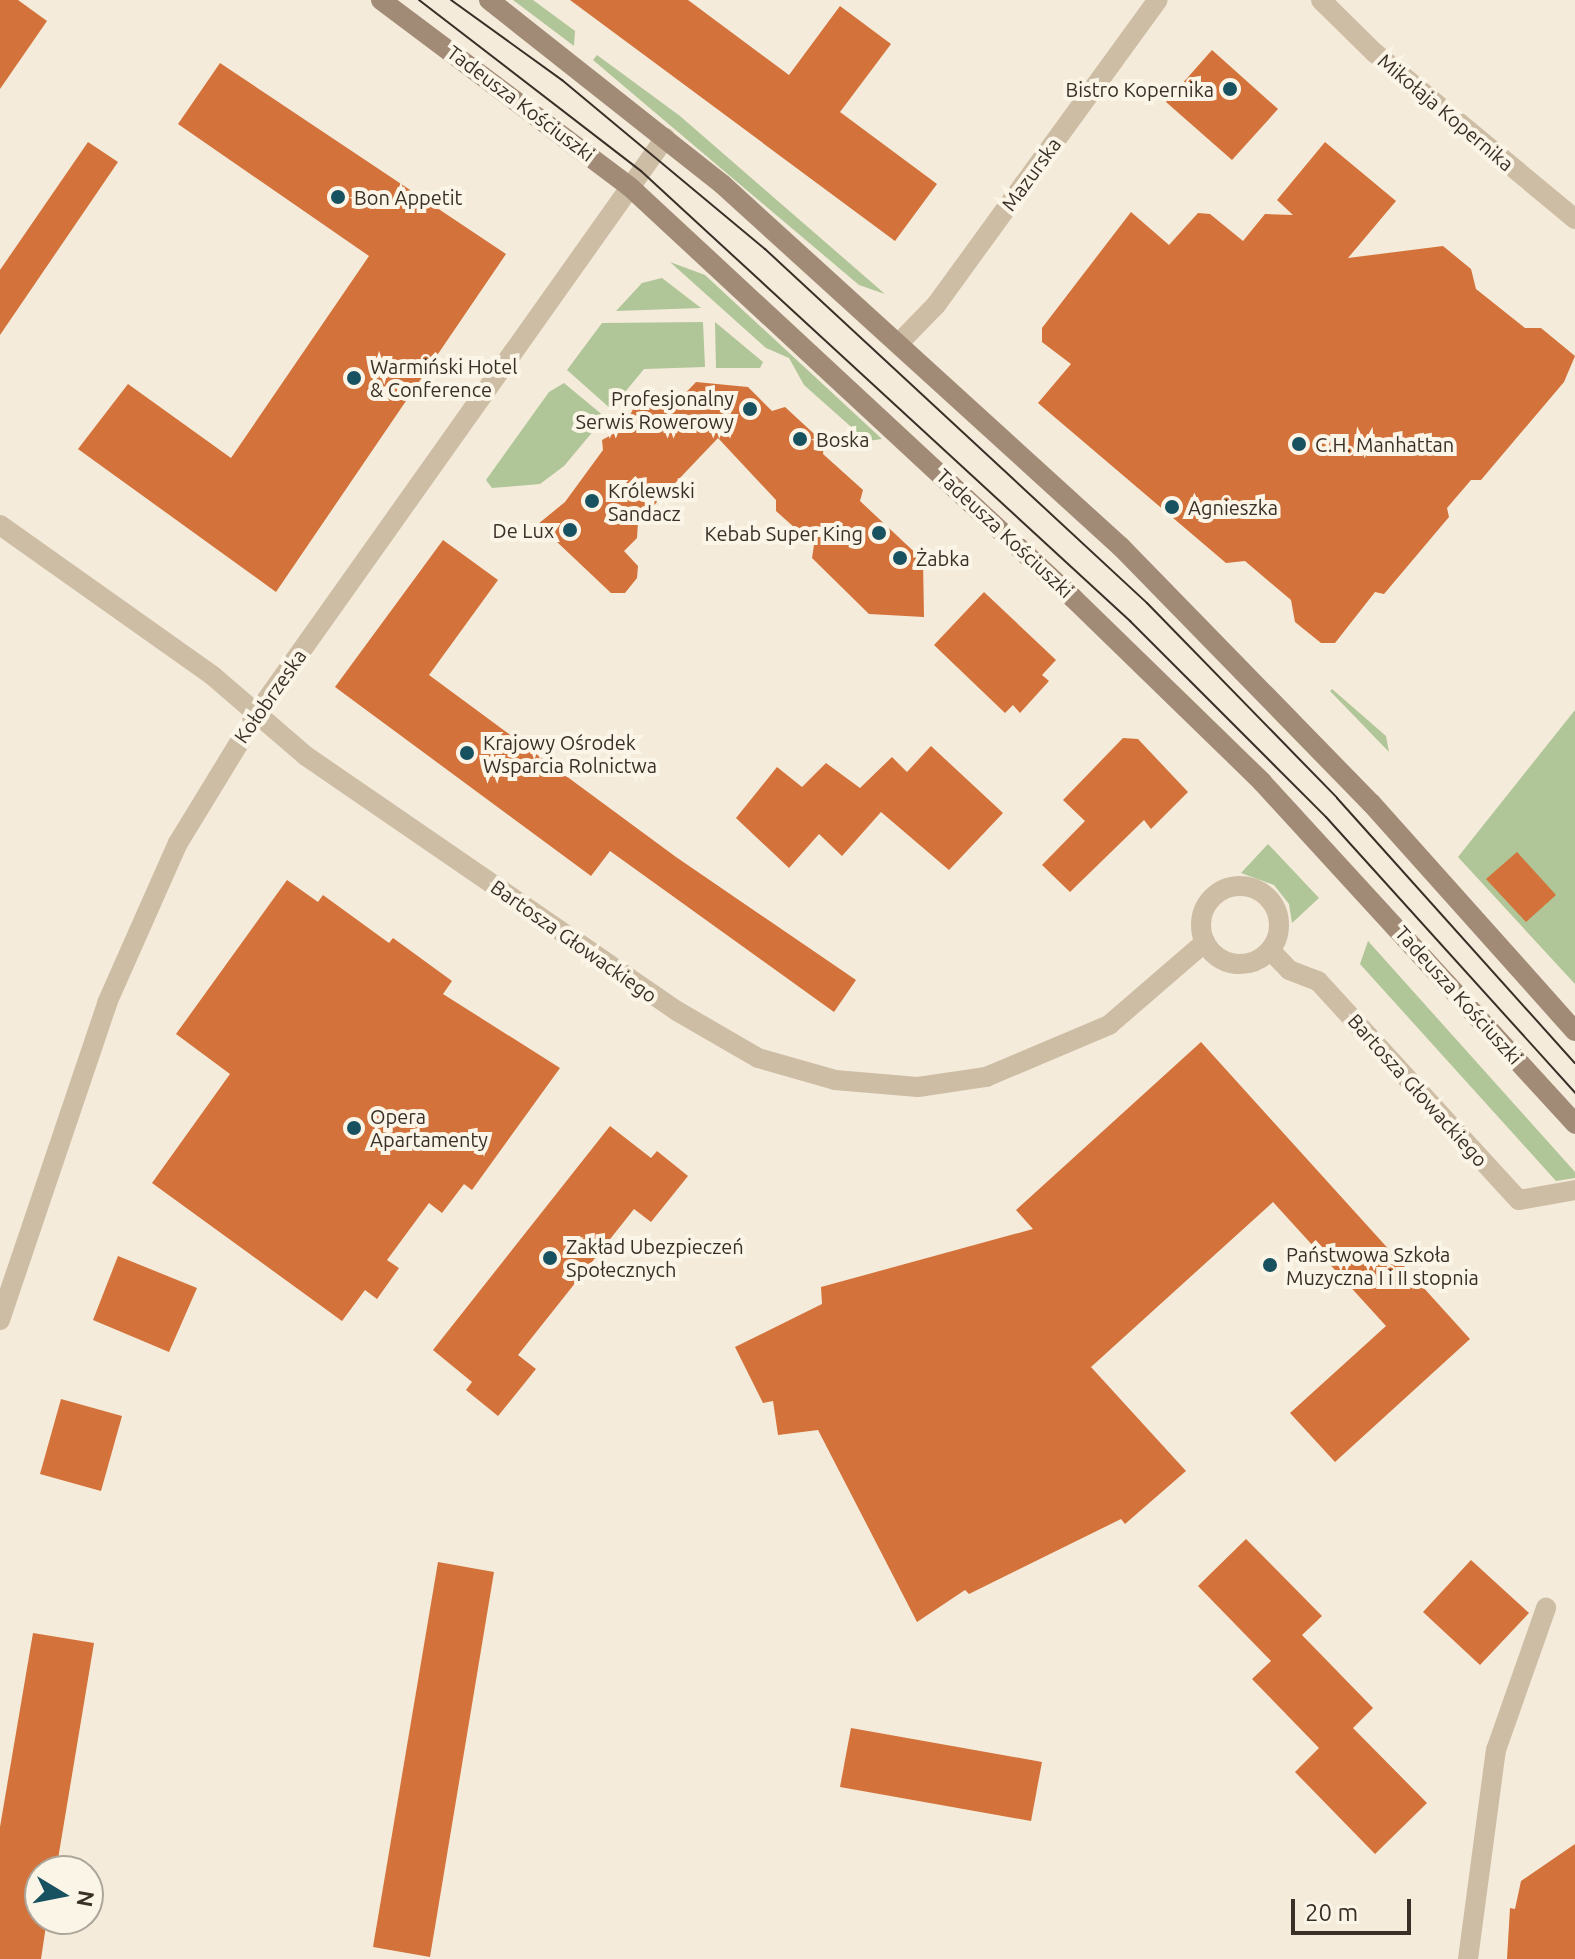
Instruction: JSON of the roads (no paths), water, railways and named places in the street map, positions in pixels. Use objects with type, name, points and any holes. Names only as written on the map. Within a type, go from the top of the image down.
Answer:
[{"type":"street","name":"Tadeusza Kościuszki","points":[[381,0],[630,187],[1220,740],[1575,1124]]},
{"type":"street","points":[[489,0],[665,138],[899,343],[1121,547],[1260,688],[1575,1031]]},
{"type":"street","name":"Mazurska","points":[[899,343],[936,305],[1158,0]]},
{"type":"street","name":"Mikołaja Kopernika","points":[[1321,0],[1375,53],[1575,219]]},
{"type":"street","name":"Kołobrzeska","points":[[0,1320],[107,1003],[178,843],[258,712],[665,138]]},
{"type":"street","name":"Bartosza Głowackiego","points":[[0,525],[258,712],[306,756],[677,1011],[758,1058],[835,1080],[918,1087],[986,1077],[1109,1025],[1205,942]]},
{"type":"street","points":[[1250,887],[1277,913],[1270,950],[1235,964],[1205,942],[1206,905],[1225,889],[1250,887]]},
{"type":"street","name":"Bartosza Głowackiego","points":[[1270,950],[1289,970],[1318,981],[1519,1200],[1575,1190]]},
{"type":"street","points":[[1468,1959],[1496,1750],[1546,1608]]},
{"type":"tram line","points":[[419,0],[641,171],[1130,621],[1326,817],[1575,1093]]},
{"type":"tram line","points":[[451,0],[562,80],[765,249],[1147,603],[1337,798],[1575,1063]]},
{"type":"place","name":"Bistro Kopernika","points":[[1230,89]]},
{"type":"place","name":"Bon Appetit","points":[[338,197]]},
{"type":"place","name":"Warmiński Hotel & Conference","points":[[354,378]]},
{"type":"place","name":"Profesjonalny Serwis Rowerowy","points":[[750,409]]},
{"type":"place","name":"Boska","points":[[800,439]]},
{"type":"place","name":"C.H. Manhattan","points":[[1299,444]]},
{"type":"place","name":"Królewski Sandacz","points":[[592,501]]},
{"type":"place","name":"Agnieszka","points":[[1172,507]]},
{"type":"place","name":"De Lux","points":[[570,530]]},
{"type":"place","name":"Kebab Super King","points":[[879,533]]},
{"type":"place","name":"Żabka","points":[[900,558]]},
{"type":"place","name":"Krajowy Ośrodek Wsparcia Rolnictwa","points":[[467,753]]},
{"type":"place","name":"Opera Apartamenty","points":[[354,1128]]},
{"type":"place","name":"Zakład Ubezpieczeń Społecznych","points":[[550,1258]]},
{"type":"place","name":"Państwowa Szkoła Muzyczna I i II stopnia","points":[[1270,1265]]}]
